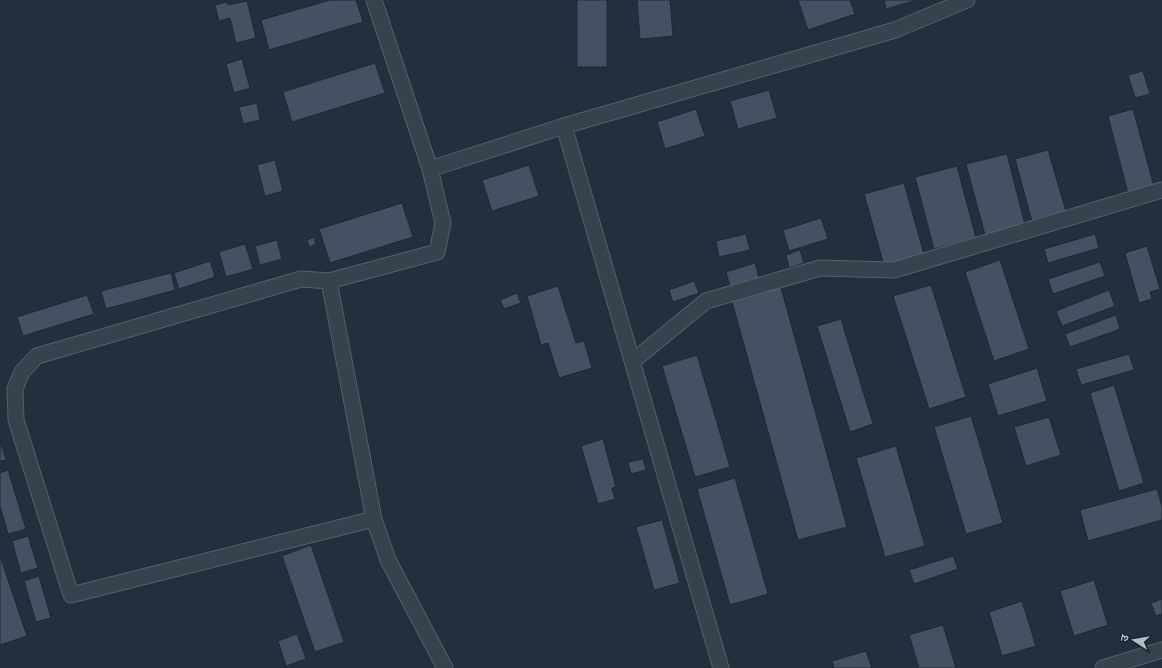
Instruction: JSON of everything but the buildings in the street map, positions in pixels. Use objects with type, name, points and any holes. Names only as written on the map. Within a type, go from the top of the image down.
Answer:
[{"type":"street","points":[[430,169],[564,126],[895,30],[967,0]]},
{"type":"street","points":[[374,519],[71,595],[16,420],[15,389],[22,372],[38,356],[301,279],[329,281],[437,252],[443,223],[430,169],[376,1]]},
{"type":"street","points":[[564,126],[721,668]]},
{"type":"street","points":[[633,362],[706,301],[820,268],[894,270],[1162,190]]},
{"type":"street","points":[[329,281],[374,519],[388,560],[445,668]]},
{"type":"street","points":[[1103,668],[1162,650]]}]
